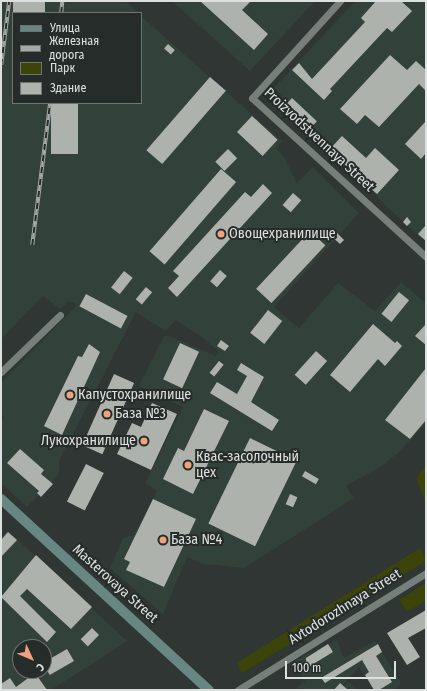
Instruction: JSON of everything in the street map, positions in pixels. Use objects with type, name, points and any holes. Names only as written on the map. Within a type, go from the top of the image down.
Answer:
[{"type":"main road","name":"Masterovaya Street","points":[[1,499],[209,690]]},
{"type":"street","name":"Proizvodstvennaya Street","points":[[340,1],[252,98],[426,257]]},
{"type":"street","points":[[1,372],[60,315]]},
{"type":"street","name":"Avtodorozhnaya Street","points":[[238,690],[426,573]]},
{"type":"shaded area","points":[[1,1],[126,1],[137,12],[12,12],[12,104],[142,104],[142,17],[282,141],[276,148],[284,157],[297,183],[313,167],[359,213],[274,307],[299,328],[338,283],[375,311],[401,282],[426,303],[426,423],[398,453],[380,467],[346,486],[354,498],[244,568],[203,564],[187,557],[163,614],[110,568],[123,538],[134,535],[157,491],[145,483],[183,407],[139,386],[164,336],[169,336],[216,356],[219,352],[202,337],[176,320],[166,331],[136,312],[59,461],[59,474],[27,507],[1,483],[1,421],[4,417],[1,414],[1,383],[77,305],[69,301],[60,309],[43,296],[1,339]]},
{"type":"shaded area","points":[[172,1],[315,1],[250,71]]},
{"type":"shaded area","points":[[355,1],[426,1],[426,242],[387,207],[274,88]]},
{"type":"shaded area","points":[[8,531],[127,641],[51,690],[1,690],[1,538]]},
{"type":"shaded area","points":[[337,640],[344,658],[375,641],[401,683],[395,690],[375,690],[359,667],[339,690],[295,690],[305,681],[294,661]]},
{"type":"shaded area","points":[[349,681],[358,690],[340,690]]},
{"type":"green space","points":[[426,465],[426,503],[416,478]]},
{"type":"green space","points":[[420,548],[426,561],[242,673],[237,663]]},
{"type":"green space","points":[[426,583],[426,601],[407,612],[399,600]]},
{"type":"building","points":[[13,1],[45,1],[45,12],[13,12]]},
{"type":"building","points":[[200,1],[251,1],[242,10],[268,34],[254,50]]},
{"type":"building","points":[[376,1],[401,1],[412,11],[392,32],[387,28],[330,89],[332,91],[324,100],[292,70],[299,63],[312,79],[365,22],[361,18]]},
{"type":"building","points":[[168,44],[175,50],[171,54],[164,49]]},
{"type":"building","points":[[390,55],[407,70],[416,61],[426,70],[426,91],[419,84],[379,127],[365,115],[357,124],[340,109]]},
{"type":"building","points":[[210,77],[226,91],[162,164],[146,150]]},
{"type":"building","points":[[292,98],[317,121],[308,131],[283,108]]},
{"type":"building","points":[[51,104],[78,104],[78,154],[51,154]]},
{"type":"building","points":[[252,116],[278,140],[263,156],[237,132]]},
{"type":"building","points":[[426,121],[426,153],[421,159],[405,144]]},
{"type":"building","points":[[342,136],[366,158],[375,148],[399,170],[377,194],[329,150]]},
{"type":"building","points":[[228,149],[237,158],[224,171],[215,162]]},
{"type":"building","name":"Овощехранилище","points":[[221,169],[236,182],[165,264],[149,251]]},
{"type":"building","name":"Овощехранилище","points":[[263,184],[272,193],[177,297],[168,288],[179,276],[173,271],[245,192],[251,197]]},
{"type":"building","points":[[293,193],[301,200],[291,212],[283,205]]},
{"type":"building","points":[[407,217],[411,222],[407,226],[403,222]]},
{"type":"building","points":[[426,225],[426,241],[418,234]]},
{"type":"building","points":[[333,229],[344,240],[340,244],[329,234]]},
{"type":"building","points":[[310,231],[325,245],[271,303],[256,289]]},
{"type":"building","points":[[220,270],[227,276],[217,287],[210,281]]},
{"type":"building","points":[[124,271],[133,278],[120,294],[111,288]]},
{"type":"building","points":[[146,287],[152,292],[142,304],[136,299]]},
{"type":"building","points":[[399,292],[409,300],[391,322],[381,314]]},
{"type":"building","points":[[86,294],[127,316],[121,328],[79,306]]},
{"type":"building","points":[[268,310],[282,321],[264,344],[250,333]]},
{"type":"building","points":[[373,324],[395,343],[397,341],[402,346],[385,366],[378,359],[350,392],[330,375]]},
{"type":"building","points":[[426,324],[426,345],[415,336]]},
{"type":"building","points":[[221,340],[229,346],[225,351],[217,346]]},
{"type":"building","points":[[180,343],[199,352],[182,388],[163,379]]},
{"type":"building","name":"Капустохранилище","points":[[89,344],[100,352],[62,435],[44,426],[78,356],[82,357]]},
{"type":"building","points":[[316,351],[327,361],[306,385],[295,375]]},
{"type":"building","points":[[219,361],[224,365],[214,376],[210,373]]},
{"type":"building","points":[[241,363],[264,377],[251,402],[279,420],[272,431],[210,393],[217,382],[237,394],[247,376],[237,370]]},
{"type":"building","points":[[426,368],[426,420],[410,439],[385,420]]},
{"type":"building","name":"База №3","points":[[114,374],[134,383],[102,454],[82,445]]},
{"type":"building","name":"Лукохранилище","points":[[152,403],[177,414],[151,470],[117,454],[132,423],[141,427]]},
{"type":"building","name":"Квас-засолочный цех","points":[[204,409],[229,421],[193,494],[163,479],[178,448],[184,451]]},
{"type":"building","points":[[250,438],[297,461],[255,546],[208,523]]},
{"type":"building","points":[[20,449],[44,470],[41,474],[53,484],[41,497],[37,493],[39,491],[7,463]]},
{"type":"building","points":[[86,464],[104,473],[85,511],[67,501]]},
{"type":"building","points":[[305,471],[319,479],[316,484],[302,476]]},
{"type":"building","points":[[290,494],[297,497],[293,507],[286,504]]},
{"type":"building","name":"База №4","points":[[153,499],[196,519],[164,587],[126,570],[130,562],[124,559]]},
{"type":"building","points":[[8,532],[17,540],[1,557],[1,540]]},
{"type":"building","points":[[36,555],[92,607],[71,629],[27,589],[20,596],[56,632],[50,639],[44,639],[1,597]]},
{"type":"building","points":[[426,610],[426,628],[408,638],[420,657],[407,665],[387,633]]},
{"type":"building","points":[[92,628],[99,635],[88,646],[81,639]]},
{"type":"building","points":[[328,644],[333,652],[310,666],[306,663],[306,658]]},
{"type":"building","points":[[378,644],[382,652],[376,656],[392,682],[379,690],[374,690],[365,675],[369,672],[362,660],[325,683],[321,678]]},
{"type":"building","points":[[67,649],[74,661],[52,674],[52,658]]},
{"type":"building","points":[[10,678],[16,687],[27,679],[39,679],[47,690],[1,690],[1,684]]},
{"type":"building","points":[[340,683],[348,690],[334,690]]},
{"type":"railway","points":[[1,65],[9,1]]},
{"type":"railway","points":[[61,12],[62,1]]},
{"type":"railway","points":[[32,245],[50,104]]},
{"type":"place","name":"Овощехранилище","points":[[221,234]]},
{"type":"place","name":"Капустохранилище","points":[[70,395]]},
{"type":"place","name":"База №3","points":[[107,414]]},
{"type":"place","name":"Лукохранилище","points":[[144,441]]},
{"type":"place","name":"Квас-засолочный цех","points":[[188,465]]},
{"type":"place","name":"База №4","points":[[163,540]]}]
